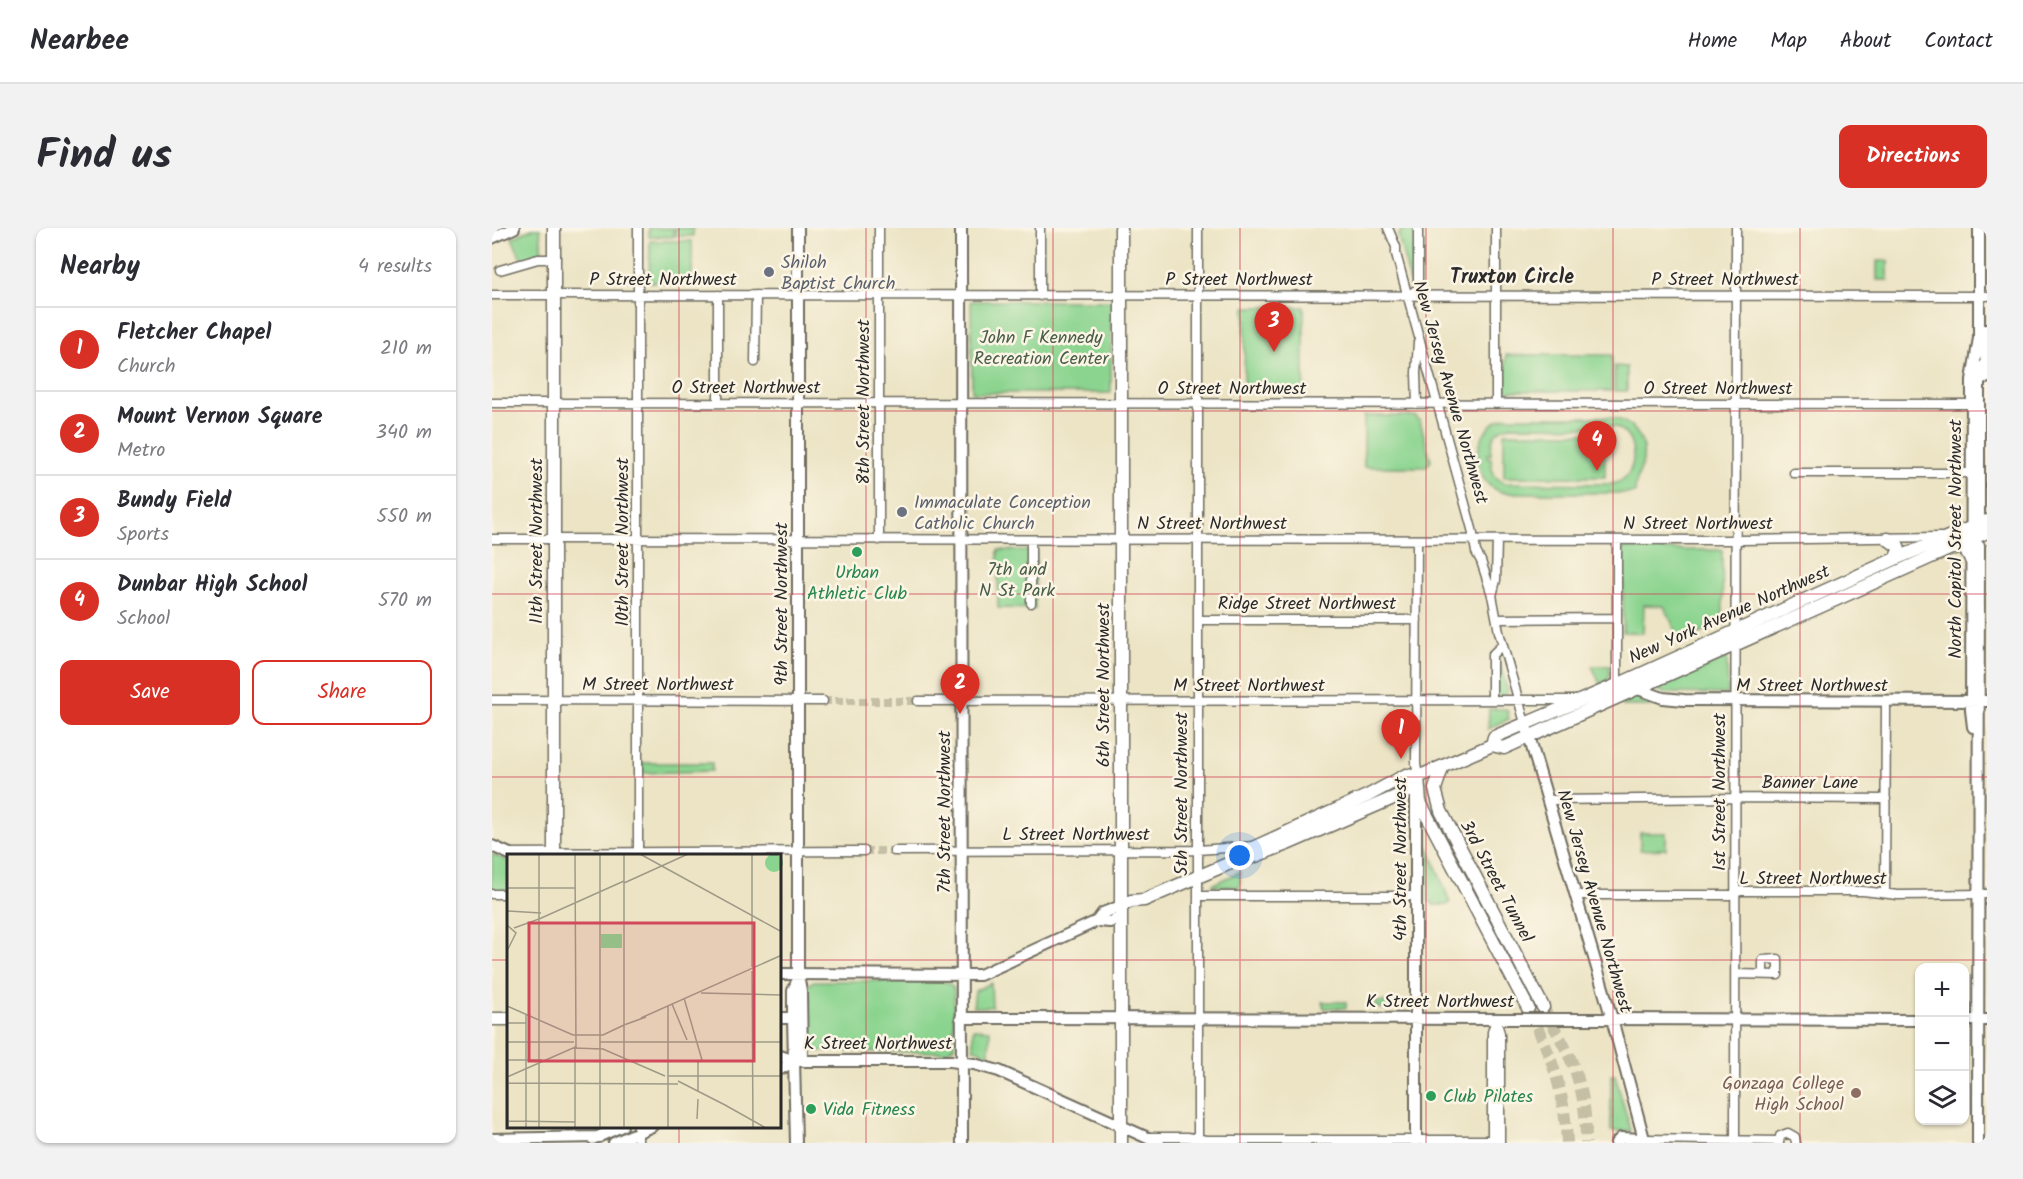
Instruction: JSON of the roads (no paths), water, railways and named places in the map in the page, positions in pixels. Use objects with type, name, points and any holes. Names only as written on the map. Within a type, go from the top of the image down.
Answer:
[{"type":"highway","name":"11th Street Northwest","points":[[554,228],[554,853]]},
{"type":"highway","name":"6th Street Northwest","points":[[1120,1143],[1121,228]]},
{"type":"highway","name":"New York Avenue Northwest","points":[[1979,540],[1984,517]]},
{"type":"highway","name":"New York Avenue Northwest","points":[[1237,860],[1242,853],[1370,795],[1406,775],[1418,777],[1492,746],[1504,748],[1950,550],[1979,540],[1987,532]]},
{"type":"highway","name":"New York Avenue Northwest","points":[[1492,746],[1494,737],[1946,537],[1979,540]]},
{"type":"highway","points":[[1888,539],[1898,546],[1899,551],[1895,559]]},
{"type":"highway","points":[[1950,550],[1962,547],[1968,552],[1971,560]]},
{"type":"highway","name":"3rd Street Tunnel","points":[[1442,768],[1435,789],[1441,811],[1542,1007]]},
{"type":"highway","name":"New York Avenue Northwest","points":[[1121,912],[1132,913],[1144,900],[1237,860],[1245,860],[1287,844],[1407,792],[1418,777]]},
{"type":"highway","name":"3rd Street Tunnel","points":[[1418,777],[1420,802],[1527,1008]]},
{"type":"main road","points":[[492,238],[514,228]]},
{"type":"main road","name":"9th Street Northwest","points":[[796,1143],[801,991],[798,977],[798,228]]},
{"type":"main road","name":"7th Street Northwest","points":[[961,228],[962,1143]]},
{"type":"main road","name":"North Capitol Street Northwest","points":[[1979,228],[1984,296],[1972,380],[1972,473],[1979,540],[1971,560],[1981,702]]},
{"type":"main road","points":[[1984,517],[1986,228]]},
{"type":"main road","name":"North Capitol Street Northwest","points":[[1979,338],[1984,517]]},
{"type":"main road","points":[[1979,540],[1981,702],[1984,739],[1982,756],[1985,1143]]},
{"type":"main road","name":"M Street Northwest","points":[[1638,689],[1675,700],[1981,702]]},
{"type":"main road","name":"New Jersey Avenue Northwest","points":[[1526,723],[1612,1019],[1645,1142]]},
{"type":"main road","name":"4th Street Northwest","points":[[1416,1142],[1418,777]]},
{"type":"main road","points":[[492,846],[509,854]]},
{"type":"main road","points":[[782,974],[798,977],[980,975],[1097,921],[1110,922],[1121,912]]},
{"type":"main road","name":"9th Street Northwest","points":[[798,977],[793,991],[793,1018],[798,1061]]},
{"type":"main road","name":"K Street Northwest","points":[[782,1018],[793,1018]]},
{"type":"main road","name":"K Street Northwest","points":[[961,1018],[1915,1020]]},
{"type":"main road","points":[[1978,1143],[1984,1020]]},
{"type":"main road","points":[[782,1057],[798,1061]]},
{"type":"main road","points":[[782,1068],[798,1061]]},
{"type":"main road","name":"K Street Northwest","points":[[798,1061],[961,1062],[999,1071],[1159,1143]]},
{"type":"main road","points":[[585,1143],[618,1128]]},
{"type":"main road","points":[[614,1143],[638,1134]]},
{"type":"main road","points":[[492,1139],[554,1136],[599,1137]]},
{"type":"main road","points":[[1616,1143],[1623,1138],[1645,1142]]},
{"type":"street","name":"10th Street Northwest","points":[[638,228],[638,853]]},
{"type":"street","name":"8th Street Northwest","points":[[879,228],[879,540]]},
{"type":"street","points":[[1040,228],[1040,296]]},
{"type":"street","name":"5th Street Northwest","points":[[1198,228],[1198,1141]]},
{"type":"street","points":[[1407,296],[1418,288],[1418,228]]},
{"type":"street","points":[[1496,228],[1496,404]]},
{"type":"street","name":"1st Street Northwest","points":[[1735,1142],[1736,228]]},
{"type":"street","name":"New Jersey Avenue Northwest","points":[[1391,232],[1395,254],[1475,540],[1481,546],[1481,561],[1492,596],[1510,673],[1526,723]]},
{"type":"street","points":[[500,270],[538,259],[554,259]]},
{"type":"street","name":"P Street Northwest","points":[[492,295],[1984,296]]},
{"type":"street","points":[[718,295],[718,403]]},
{"type":"street","points":[[755,362],[756,295]]},
{"type":"street","points":[[1417,404],[1416,358],[1419,336]]},
{"type":"street","name":"O Street Northwest","points":[[492,404],[1972,404]]},
{"type":"street","points":[[1794,473],[1972,473]]},
{"type":"street","name":"N Street Northwest","points":[[492,539],[1735,540],[1946,537]]},
{"type":"street","points":[[1031,540],[1031,603]]},
{"type":"street","name":"4th Street Northwest","points":[[1417,540],[1418,777]]},
{"type":"street","points":[[1492,596],[1496,580],[1497,540]]},
{"type":"street","points":[[1617,540],[1617,684]]},
{"type":"street","name":"New Jersey Avenue Northwest","points":[[1492,596],[1493,624],[1499,648],[1507,671],[1510,673]]},
{"type":"street","points":[[1497,619],[1617,618]]},
{"type":"street","name":"Ridge Street Northwest","points":[[1198,620],[1417,620]]},
{"type":"street","points":[[1492,700],[1492,655],[1499,648]]},
{"type":"street","name":"M Street Northwest","points":[[492,700],[823,701]]},
{"type":"street","name":"M Street Northwest","points":[[918,701],[1580,700]]},
{"type":"street","points":[[1885,893],[1886,701]]},
{"type":"street","name":"Banner Lane","points":[[1549,800],[1886,799]]},
{"type":"street","name":"L Street Northwest","points":[[894,851],[1198,850],[1257,846]]},
{"type":"street","points":[[509,854],[864,851]]},
{"type":"street","name":"L Street Northwest","points":[[1576,895],[1729,895],[1741,891],[1863,891],[1984,895]]},
{"type":"street","points":[[1198,896],[1416,896]]},
{"type":"street","points":[[1736,974],[1763,974]]},
{"type":"street","points":[[1144,1137],[1198,1141],[1496,1141],[1492,1032],[1496,1019]]},
{"type":"street","points":[[1645,1142],[1779,1142],[1780,1136],[1788,1132],[1795,1137],[1796,1143]]},
{"type":"tunnel","points":[[1986,514],[1986,546]]},
{"type":"tunnel","points":[[823,701],[918,701]]},
{"type":"tunnel","points":[[864,851],[894,851]]},
{"type":"tunnel","points":[[1543,1007],[1576,1073],[1584,1105],[1586,1143]]},
{"type":"tunnel","points":[[1529,1011],[1556,1075],[1566,1125],[1567,1143]]},
{"type":"place","name":"Shiloh Baptist Church","points":[[769,272]]},
{"type":"place","name":"Bundy Field","points":[[1274,352]]},
{"type":"place","name":"Dunbar High School","points":[[1597,471]]},
{"type":"place","name":"Immaculate Conception Catholic Church","points":[[902,512]]},
{"type":"place","name":"Urban Athletic Club","points":[[857,552]]},
{"type":"place","name":"Mount Vernon Square","points":[[960,714]]},
{"type":"place","name":"Fletcher Chapel","points":[[1401,759]]},
{"type":"place","name":"Gonzaga College High School","points":[[1856,1093]]},
{"type":"place","name":"Club Pilates","points":[[1431,1096]]},
{"type":"place","name":"Vida Fitness","points":[[811,1109]]},
{"type":"district","name":"Truxton Circle","points":[[1512,276]]},
{"type":"park label","name":"John F Kennedy Recreation Center","points":[[1041,347]]},
{"type":"park label","name":"7th and N St Park","points":[[1017,579]]}]
